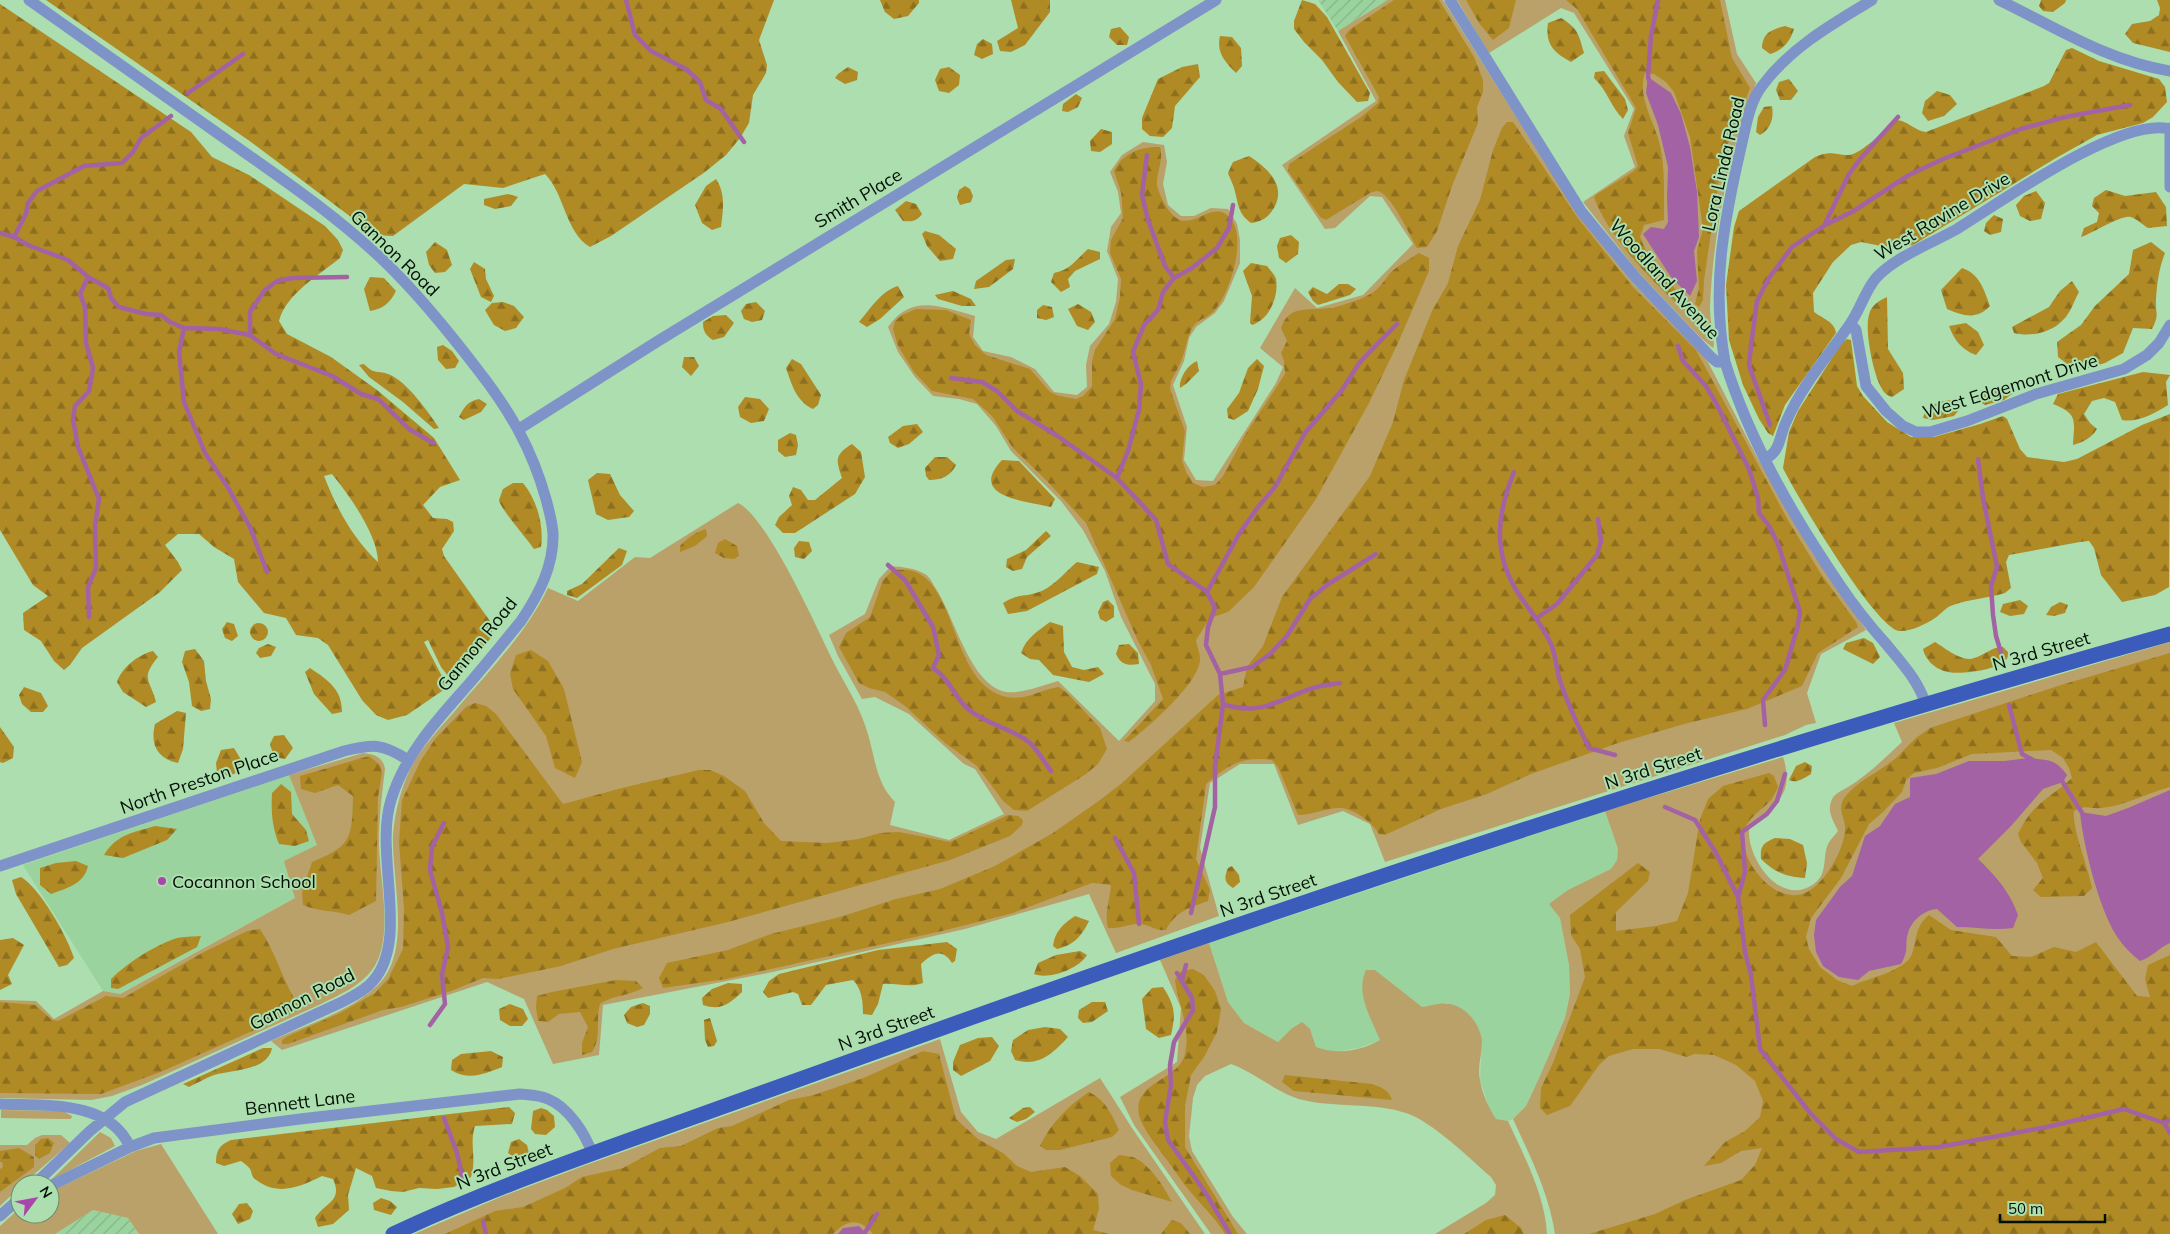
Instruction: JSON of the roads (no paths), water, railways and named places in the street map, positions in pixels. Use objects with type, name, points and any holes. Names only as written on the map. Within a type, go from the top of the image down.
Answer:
[{"type":"main road","name":"N 3rd Street","points":[[393,1234],[484,1194],[592,1153],[1056,988],[1436,858],[1721,766],[2170,634]]},
{"type":"street","name":"Gannon Road","points":[[29,0],[284,180],[363,242],[404,281],[432,312],[489,383],[519,428],[536,469],[550,514],[552,533],[552,550],[544,581],[521,621],[442,714],[408,760],[398,778],[390,803],[386,828],[390,938],[387,958],[372,983],[342,1002],[126,1102],[103,1119],[45,1174]]},
{"type":"street","name":"Smith Place","points":[[519,428],[1216,0]]},
{"type":"street","name":"Woodland Avenue","points":[[1450,0],[1581,211],[1636,278],[1711,357],[1717,362],[1725,362],[1734,390],[1765,459],[1799,520],[1840,585],[1907,668],[1918,685],[1926,705]]},
{"type":"street","name":"Lora Linda Road","points":[[1725,362],[1718,308],[1721,257],[1730,197],[1749,113],[1760,88],[1792,54],[1815,36],[1872,0]]},
{"type":"street","points":[[2000,0],[2094,50],[2136,64],[2170,72]]},
{"type":"street","name":"West Ravine Drive","points":[[1765,459],[1773,455],[1779,447],[1785,423],[1804,387],[1850,324],[1875,279],[1887,268],[1956,229],[2074,156],[2102,144],[2155,127],[2170,129]]},
{"type":"street","points":[[2170,129],[2170,187]]},
{"type":"street","name":"West Edgemont Drive","points":[[1850,324],[1856,330],[1866,386],[1886,410],[1903,426],[1916,432],[1930,432],[1967,421],[2036,394],[2124,369],[2147,355],[2160,343],[2170,325]]},
{"type":"street","name":"North Preston Place","points":[[0,866],[344,751],[370,745],[395,752],[408,760]]},
{"type":"street","name":"Bennett Lane","points":[[130,1147],[154,1138],[520,1094],[546,1098],[556,1104],[579,1128],[592,1153]]},
{"type":"street","points":[[0,1104],[69,1106],[103,1119],[116,1127],[125,1137],[130,1147],[60,1181]]},
{"type":"street","points":[[0,1216],[10,1207]]},
{"type":"waterway","points":[[626,0],[635,35],[651,51],[686,69],[700,82],[706,100],[721,109],[744,142]]},
{"type":"waterway","points":[[1650,83],[1648,77],[1651,36],[1658,0]]},
{"type":"waterway","points":[[188,93],[243,54]]},
{"type":"waterway","points":[[1770,425],[1749,365],[1751,346],[1757,301],[1769,278],[1792,247],[1825,225],[1852,212],[1909,175],[1943,159],[2021,129],[2065,117],[2130,105]]},
{"type":"waterway","points":[[14,237],[26,214],[28,203],[37,191],[84,166],[122,163],[133,152],[141,138],[171,116]]},
{"type":"waterway","points":[[1825,224],[1849,174],[1898,117]]},
{"type":"waterway","points":[[1147,155],[1142,195],[1148,220],[1165,266],[1174,278]]},
{"type":"waterway","points":[[1117,478],[1128,451],[1139,410],[1141,384],[1133,352],[1144,325],[1158,310],[1163,292],[1174,278],[1192,268],[1217,248],[1229,228],[1233,205]]},
{"type":"waterway","points":[[0,233],[68,260],[88,277],[108,288],[111,298],[119,307],[146,314],[161,315],[170,322],[184,328],[219,329],[250,335],[276,354],[332,376],[361,394],[378,399],[409,429],[433,443]]},
{"type":"waterway","points":[[88,277],[80,294],[85,307],[86,343],[93,368],[89,391],[75,406],[73,419],[78,447],[99,499],[95,526],[96,568],[88,587],[89,617]]},
{"type":"waterway","points":[[250,335],[250,312],[264,291],[277,281],[292,278],[347,277]]},
{"type":"waterway","points":[[1207,592],[1239,534],[1275,487],[1305,433],[1342,390],[1360,362],[1397,324]]},
{"type":"waterway","points":[[184,328],[179,352],[184,402],[205,453],[227,486],[250,527],[267,572]]},
{"type":"waterway","points":[[1678,346],[1683,361],[1706,386],[1716,403],[1749,469],[1758,498],[1759,513],[1769,526],[1778,544],[1800,612],[1785,670],[1763,700],[1765,725]]},
{"type":"waterway","points":[[951,378],[982,382],[997,391],[1017,411],[1056,435],[1117,478],[1156,520],[1168,564],[1207,592],[1215,608],[1208,627],[1206,645],[1220,674],[1223,704],[1215,767],[1215,807],[1191,913]]},
{"type":"waterway","points":[[1978,459],[1983,498],[1997,567],[1991,586],[1996,636],[2003,659]]},
{"type":"waterway","points":[[1514,472],[1501,518],[1500,533],[1504,563],[1518,593],[1548,637],[1563,690],[1589,748],[1615,755]]},
{"type":"waterway","points":[[1537,618],[1557,604],[1597,555],[1601,541],[1598,519]]},
{"type":"waterway","points":[[1220,674],[1252,667],[1270,654],[1287,636],[1310,599],[1327,585],[1376,554]]},
{"type":"waterway","points":[[888,565],[905,580],[933,627],[939,655],[933,668],[939,672],[968,709],[983,719],[1024,738],[1051,771]]},
{"type":"waterway","points":[[1223,704],[1248,709],[1259,708],[1313,688],[1340,683]]},
{"type":"waterway","points":[[2009,705],[2022,754],[2033,760]]},
{"type":"waterway","points":[[1785,774],[1777,801],[1767,814],[1742,832],[1745,872],[1738,897],[1745,952],[1751,975],[1760,1049],[1811,1114],[1836,1139],[1859,1152],[1939,1147],[2047,1127],[2124,1109],[2164,1123],[2170,1120]]},
{"type":"waterway","points":[[2060,778],[2084,816]]},
{"type":"waterway","points":[[1665,807],[1695,820],[1716,853],[1738,897]]},
{"type":"waterway","points":[[430,1025],[445,1004],[442,975],[448,947],[442,913],[430,870],[432,847],[444,823]]},
{"type":"waterway","points":[[1115,838],[1134,873],[1139,924]]},
{"type":"waterway","points":[[1182,980],[1186,965]]},
{"type":"waterway","points":[[1177,973],[1192,998],[1193,1010],[1174,1042],[1170,1065],[1171,1085],[1165,1122],[1168,1140],[1205,1192],[1230,1234]]},
{"type":"waterway","points":[[444,1118],[457,1153],[463,1180]]},
{"type":"waterway","points":[[2164,1123],[2170,1133]]},
{"type":"waterway","points":[[864,1234],[877,1214]]},
{"type":"waterway","points":[[483,1221],[486,1234]]},
{"type":"place","name":"Cocannon School","points":[[162,881]]}]
